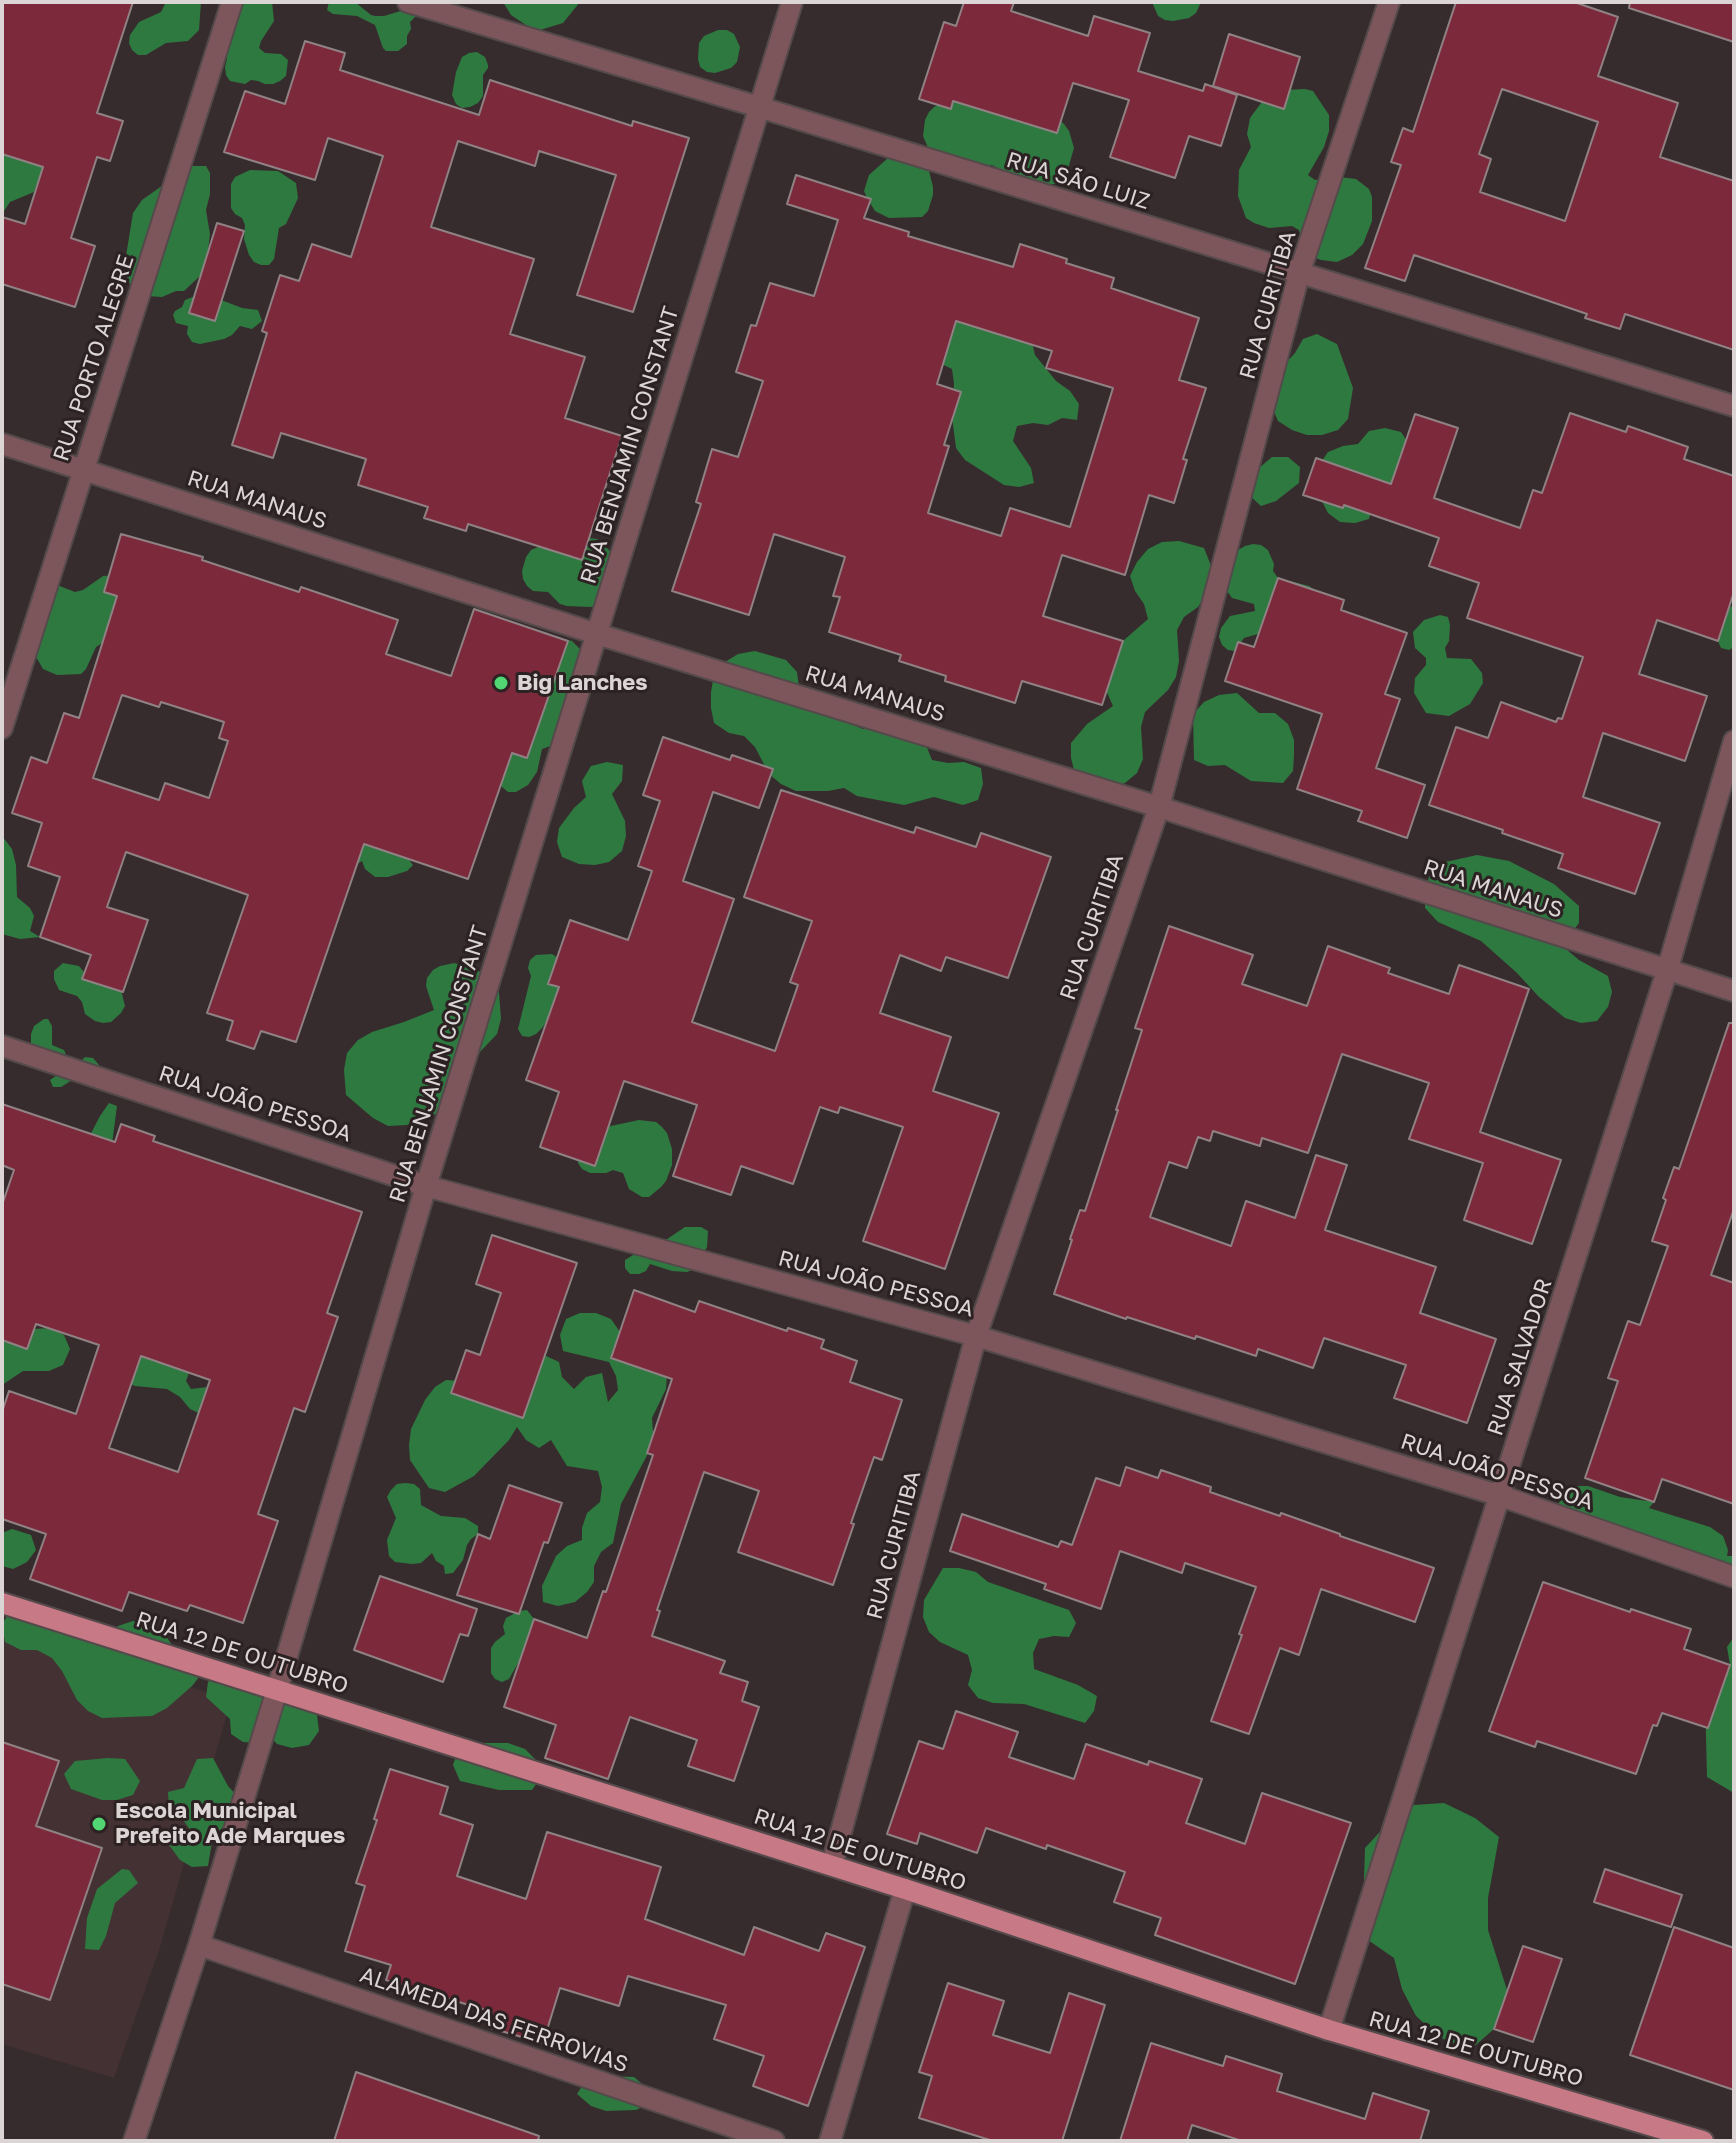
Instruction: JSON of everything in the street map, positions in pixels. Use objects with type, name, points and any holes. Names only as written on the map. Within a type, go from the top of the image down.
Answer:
[{"type":"main road","name":"RUA 12 DE OUTUBRO","points":[[2,1603],[832,1865],[1329,2030],[1703,2141]]},
{"type":"street","name":"RUA PORTO ALEGRE","points":[[2,728],[232,2]]},
{"type":"street","name":"RUA SÃO LUIZ","points":[[408,2],[1734,406]]},
{"type":"street","name":"RUA BENJAMIN CONSTANT","points":[[134,2141],[199,1945],[426,1186],[792,2]]},
{"type":"street","name":"RUA CURITIBA","points":[[832,1865],[976,1336],[1159,807],[1299,274],[1389,2]]},
{"type":"street","name":"RUA MANAUS","points":[[2,444],[1734,991]]},
{"type":"street","name":"RUA SALVADOR","points":[[1329,2030],[1667,971],[1734,741]]},
{"type":"street","name":"RUA JOÃO PESSOA","points":[[2,1046],[426,1186],[976,1336],[1501,1496],[1734,1577]]},
{"type":"street","points":[[830,2141],[905,1889]]},
{"type":"street","name":"ALAMEDA DAS FERROVIAS","points":[[199,1945],[774,2141]]},
{"type":"shaded area","name":"Escola Municipal Prefeito Ade Marques","points":[[2,1628],[231,1700],[160,1947],[114,2078],[2,2044]]},
{"type":"green space","points":[[166,2],[201,2],[199,30],[188,41],[166,43],[146,55],[138,55],[129,43],[130,35],[139,22],[161,12]]},
{"type":"green space","points":[[228,2],[272,2],[274,21],[259,48],[265,53],[281,54],[288,60],[286,76],[280,81],[265,84],[251,80],[245,84],[230,81],[226,75]]},
{"type":"green space","points":[[329,2],[355,2],[375,16],[408,11],[416,16],[410,22],[407,44],[398,51],[386,51],[375,25],[357,16],[333,14],[327,10]]},
{"type":"green space","points":[[503,2],[580,2],[563,23],[540,30],[532,29],[511,15]]},
{"type":"green space","points":[[1152,2],[1201,2],[1196,13],[1189,18],[1173,21],[1158,16]]},
{"type":"green space","points":[[718,30],[734,34],[740,47],[737,62],[731,68],[707,72],[700,67],[699,43],[704,36]]},
{"type":"green space","points":[[477,52],[485,57],[488,65],[483,75],[483,96],[478,103],[462,108],[452,95],[456,72],[462,57]]},
{"type":"green space","points":[[1286,90],[1313,91],[1329,115],[1329,131],[1324,147],[1308,175],[1315,180],[1339,177],[1356,179],[1369,189],[1372,197],[1372,221],[1363,244],[1352,255],[1337,262],[1314,257],[1303,246],[1299,230],[1292,226],[1269,228],[1246,218],[1238,196],[1239,170],[1251,147],[1247,134],[1250,118],[1264,99]]},
{"type":"green space","points":[[949,100],[1057,118],[1069,131],[1074,148],[1065,179],[1059,184],[1043,184],[1012,176],[992,165],[961,170],[932,157],[923,136],[925,120],[934,107]]},
{"type":"green space","points":[[2,146],[35,153],[43,167],[34,192],[10,202],[2,214]]},
{"type":"green space","points":[[896,157],[924,165],[929,171],[933,195],[928,211],[922,217],[889,218],[875,211],[867,198],[864,191],[869,175],[888,158]]},
{"type":"green space","points":[[190,166],[206,166],[210,173],[206,210],[210,234],[207,259],[201,275],[184,291],[162,297],[146,296],[133,289],[125,276],[133,213],[142,200]]},
{"type":"green space","points":[[250,170],[278,171],[296,183],[298,198],[286,224],[279,228],[274,259],[269,265],[254,262],[249,255],[244,239],[245,225],[231,208],[231,184],[235,177]]},
{"type":"green space","points":[[203,293],[242,308],[258,310],[262,321],[252,329],[240,326],[224,339],[200,344],[192,342],[187,334],[188,326],[176,323],[173,315],[185,300]]},
{"type":"green space","points":[[936,317],[1031,338],[1035,355],[1079,404],[1077,420],[1062,418],[1048,425],[1033,423],[1017,426],[1013,441],[1031,468],[1034,483],[1019,487],[1004,485],[965,460],[956,448],[952,417],[952,369],[923,355]]},
{"type":"green space","points":[[1317,334],[1337,344],[1353,388],[1348,419],[1338,430],[1307,435],[1278,421],[1272,407],[1274,376],[1303,339]]},
{"type":"green space","points":[[1385,428],[1401,432],[1411,447],[1403,475],[1373,503],[1369,519],[1355,523],[1340,522],[1328,513],[1321,499],[1319,465],[1328,452],[1358,444],[1369,431]]},
{"type":"green space","points":[[1272,457],[1288,457],[1300,467],[1299,483],[1276,501],[1261,506],[1250,496],[1249,481]]},
{"type":"green space","points":[[580,537],[597,539],[614,555],[598,604],[591,607],[567,606],[560,604],[548,592],[533,591],[527,586],[522,571],[531,550]]},
{"type":"green space","points":[[1179,541],[1204,548],[1210,563],[1211,579],[1207,594],[1198,607],[1184,617],[1177,630],[1179,661],[1176,677],[1168,690],[1145,712],[1141,727],[1143,759],[1137,773],[1125,783],[1097,794],[1075,774],[1071,743],[1087,724],[1113,706],[1101,679],[1109,649],[1148,619],[1130,576],[1137,562],[1148,549],[1162,542]]},
{"type":"green space","points":[[1253,544],[1268,550],[1278,578],[1309,586],[1325,605],[1266,635],[1244,638],[1235,651],[1228,650],[1219,637],[1221,628],[1230,616],[1255,611],[1254,604],[1232,598],[1222,584],[1231,554]]},
{"type":"green space","points":[[120,575],[117,643],[102,643],[96,647],[81,674],[57,675],[43,669],[35,655],[52,583],[75,592],[103,576]]},
{"type":"green space","points":[[1734,605],[1734,647],[1729,650],[1721,648],[1718,641],[1727,609]]},
{"type":"green space","points":[[1440,615],[1448,617],[1450,625],[1449,641],[1445,648],[1447,658],[1471,659],[1482,673],[1483,683],[1470,704],[1449,716],[1426,713],[1414,693],[1415,678],[1426,665],[1426,658],[1415,648],[1413,632],[1424,620]]},
{"type":"green space","points":[[563,639],[572,641],[581,650],[590,672],[589,697],[583,712],[556,744],[542,749],[537,772],[528,785],[516,792],[508,792],[494,774]]},
{"type":"green space","points":[[755,651],[786,660],[797,672],[799,688],[839,710],[848,723],[863,729],[894,726],[926,745],[932,760],[964,762],[981,768],[983,784],[978,800],[963,805],[934,797],[904,805],[857,796],[844,788],[796,791],[781,784],[769,774],[755,747],[744,736],[729,733],[714,723],[711,708],[714,675],[725,662],[738,654]]},
{"type":"green space","points":[[1237,693],[1259,713],[1275,713],[1288,724],[1294,740],[1293,771],[1283,783],[1251,781],[1225,765],[1208,766],[1194,760],[1193,714],[1204,702],[1219,695]]},
{"type":"green space","points":[[607,762],[623,765],[622,781],[612,794],[625,821],[626,836],[622,851],[609,862],[579,864],[562,857],[557,842],[559,828],[586,797],[582,781],[591,766]]},
{"type":"green space","points":[[2,836],[12,849],[16,865],[17,897],[30,908],[34,916],[30,931],[40,937],[20,939],[2,934]]},
{"type":"green space","points":[[358,837],[373,848],[380,845],[403,852],[413,865],[407,871],[388,877],[375,877],[365,869],[362,861],[352,867]]},
{"type":"green space","points":[[1477,855],[1509,861],[1554,884],[1579,906],[1579,923],[1570,935],[1567,950],[1608,976],[1612,992],[1608,1007],[1597,1021],[1581,1023],[1565,1018],[1481,941],[1438,922],[1425,908],[1429,877],[1441,863]]},
{"type":"green space","points":[[552,954],[558,958],[563,973],[555,1005],[536,1034],[522,1036],[518,1029],[531,976],[528,968],[530,960],[536,955]]},
{"type":"green space","points":[[63,963],[79,966],[87,976],[121,990],[125,1006],[121,1013],[111,1022],[103,1023],[85,1014],[77,996],[59,990],[54,979],[54,971]]},
{"type":"green space","points":[[454,963],[476,969],[489,979],[499,993],[501,1019],[497,1034],[480,1052],[466,1084],[446,1109],[407,1125],[388,1126],[373,1118],[346,1095],[344,1070],[347,1053],[358,1040],[372,1032],[434,1010],[426,986],[427,978],[440,966]]},
{"type":"green space","points":[[48,1019],[52,1026],[52,1045],[64,1050],[67,1057],[79,1063],[85,1057],[93,1058],[99,1068],[61,1087],[53,1087],[50,1080],[60,1073],[53,1055],[48,1049],[41,1051],[31,1047],[34,1026]]},
{"type":"green space","points":[[109,1103],[117,1106],[112,1144],[85,1145],[100,1116]]},
{"type":"green space","points":[[639,1120],[656,1122],[662,1127],[672,1149],[672,1165],[666,1181],[649,1197],[642,1197],[629,1189],[623,1173],[613,1170],[590,1173],[578,1163],[578,1155],[597,1129]]},
{"type":"green space","points":[[685,1227],[701,1227],[708,1231],[707,1247],[694,1269],[672,1271],[650,1264],[646,1271],[630,1274],[625,1268],[625,1260],[633,1255],[649,1256],[651,1250]]},
{"type":"green space","points":[[580,1313],[596,1313],[611,1319],[620,1332],[667,1373],[666,1389],[652,1418],[651,1448],[621,1504],[613,1543],[601,1552],[594,1566],[594,1582],[575,1602],[558,1606],[543,1602],[542,1586],[556,1556],[567,1546],[582,1540],[587,1513],[600,1502],[602,1487],[598,1471],[567,1466],[551,1440],[539,1448],[526,1440],[517,1427],[509,1440],[474,1476],[445,1492],[429,1488],[410,1460],[409,1445],[411,1429],[435,1387],[446,1380],[479,1382],[544,1355],[559,1362],[562,1377],[574,1389],[586,1377],[602,1373],[608,1402],[618,1390],[609,1362],[563,1351],[560,1335],[566,1319]]},
{"type":"green space","points":[[50,1328],[64,1335],[70,1349],[63,1365],[49,1371],[23,1371],[2,1385],[2,1341],[7,1343],[21,1339],[34,1329]]},
{"type":"green space","points":[[120,1336],[191,1367],[186,1381],[191,1389],[208,1387],[203,1415],[190,1409],[180,1397],[167,1389],[135,1386],[120,1379]]},
{"type":"green space","points":[[397,1484],[414,1484],[420,1489],[421,1505],[441,1516],[465,1518],[478,1526],[478,1534],[467,1545],[463,1560],[453,1573],[445,1574],[444,1566],[436,1561],[432,1553],[421,1563],[412,1564],[395,1562],[389,1556],[387,1540],[396,1518],[387,1497]]},
{"type":"green space","points":[[1573,1486],[1588,1486],[1620,1497],[1654,1502],[1649,1508],[1710,1527],[1723,1536],[1727,1556],[1734,1556],[1734,1573],[1726,1562],[1725,1566],[1711,1573],[1678,1570],[1628,1551],[1556,1512],[1561,1497]]},
{"type":"green space","points":[[12,1529],[31,1535],[36,1550],[27,1562],[13,1569],[2,1566],[2,1533]]},
{"type":"green space","points":[[943,1568],[976,1572],[988,1582],[1069,1610],[1076,1623],[1069,1637],[1039,1639],[1033,1653],[1034,1669],[1078,1685],[1097,1696],[1094,1711],[1085,1723],[1024,1704],[993,1703],[978,1698],[968,1685],[972,1670],[968,1655],[940,1642],[929,1632],[923,1617],[924,1600]]},
{"type":"green space","points":[[39,1607],[54,1608],[66,1618],[105,1636],[118,1626],[133,1621],[149,1624],[163,1632],[177,1659],[203,1672],[167,1708],[152,1716],[102,1718],[88,1711],[77,1700],[52,1658],[37,1650],[21,1650],[5,1642],[2,1624],[9,1613]]},
{"type":"green space","points":[[527,1610],[534,1619],[534,1635],[509,1679],[502,1682],[491,1673],[491,1648],[505,1634],[503,1626],[506,1618]]},
{"type":"green space","points":[[1734,1637],[1734,1793],[1707,1777],[1705,1697],[1730,1665],[1727,1647]]},
{"type":"green space","points":[[222,1671],[277,1675],[317,1715],[319,1731],[309,1745],[292,1748],[277,1744],[266,1732],[259,1743],[243,1742],[231,1734],[230,1719],[206,1697],[208,1682]]},
{"type":"green space","points":[[472,1743],[508,1743],[525,1749],[537,1761],[541,1777],[532,1790],[499,1790],[460,1781],[453,1765],[458,1750]]},
{"type":"green space","points":[[213,1758],[228,1786],[239,1798],[238,1814],[213,1836],[208,1866],[192,1867],[180,1860],[169,1845],[190,1830],[169,1807],[168,1792],[184,1788],[197,1759]]},
{"type":"green space","points":[[125,1759],[140,1781],[133,1795],[102,1800],[71,1789],[64,1774],[75,1761]]},
{"type":"green space","points":[[1444,1803],[1475,1818],[1499,1837],[1488,1898],[1488,1930],[1507,1990],[1506,2022],[1470,2050],[1439,2037],[1416,2016],[1402,1989],[1394,1958],[1368,1940],[1365,1848],[1389,1822],[1414,1805]]},
{"type":"green space","points":[[122,1869],[129,1870],[138,1883],[115,1903],[99,1950],[85,1949],[87,1918],[97,1889]]},
{"type":"green space","points":[[602,2076],[634,2077],[647,2088],[650,2103],[636,2110],[606,2111],[591,2106],[577,2094],[586,2080]]},
{"type":"building","points":[[2,2],[133,2],[97,113],[123,121],[110,161],[97,157],[71,238],[95,246],[75,307],[2,284],[2,217],[25,224],[43,167],[2,154]]},
{"type":"building","points":[[964,2],[1014,2],[1011,11],[1088,36],[1094,16],[1150,33],[1138,71],[1203,91],[1205,84],[1237,95],[1221,146],[1189,136],[1175,178],[1110,157],[1129,100],[1073,83],[1057,133],[953,101],[951,109],[919,99],[944,22],[956,26]]},
{"type":"building","points":[[1456,2],[1574,2],[1618,17],[1598,76],[1678,103],[1660,157],[1734,181],[1734,350],[1625,314],[1620,329],[1585,318],[1587,314],[1414,255],[1405,281],[1365,268],[1401,165],[1391,162],[1403,128],[1413,132]],"holes":[[[1502,89],[1598,122],[1565,221],[1480,192],[1491,159],[1479,154]]]},
{"type":"building","points":[[1630,2],[1734,2],[1734,42],[1629,8]]},
{"type":"building","points":[[1229,34],[1300,57],[1284,109],[1213,86]]},
{"type":"building","points":[[305,41],[345,53],[340,70],[479,115],[490,80],[632,126],[633,121],[689,138],[633,312],[577,295],[616,175],[539,151],[535,166],[458,141],[431,227],[534,259],[510,334],[585,357],[565,418],[622,436],[582,560],[468,524],[466,531],[424,518],[428,507],[358,485],[366,459],[281,433],[273,458],[232,445],[267,333],[262,331],[280,275],[299,281],[312,244],[351,257],[383,156],[328,138],[315,180],[224,152],[245,91],[285,104]]},
{"type":"building","points":[[796,175],[871,199],[864,218],[909,232],[908,236],[1013,267],[1020,244],[1114,278],[1111,288],[1199,318],[1179,380],[1206,388],[1183,459],[1187,460],[1174,503],[1149,495],[1125,575],[1062,555],[1043,616],[1123,641],[1102,705],[1022,681],[1015,703],[945,681],[946,676],[899,661],[901,655],[829,632],[840,597],[833,596],[845,557],[774,534],[749,615],[672,591],[701,504],[696,502],[712,449],[738,457],[763,381],[736,372],[751,325],[756,326],[770,283],[814,296],[838,220],[787,204]],"holes":[[[956,321],[1052,351],[1046,368],[1113,388],[1070,527],[1010,508],[1001,536],[928,513],[949,446],[944,445],[961,392],[937,384]]]},
{"type":"building","points":[[217,223],[244,231],[215,321],[189,313]]},
{"type":"building","points":[[1570,413],[1626,432],[1628,426],[1688,447],[1684,459],[1734,476],[1734,592],[1718,641],[1657,620],[1639,674],[1707,696],[1685,761],[1603,733],[1583,797],[1660,823],[1635,894],[1558,868],[1563,854],[1429,805],[1456,727],[1488,738],[1501,702],[1556,722],[1558,718],[1562,719],[1583,657],[1467,618],[1479,583],[1429,566],[1439,538],[1344,505],[1343,508],[1303,495],[1316,458],[1391,484],[1415,414],[1458,428],[1434,498],[1520,528],[1533,490],[1542,493]]},
{"type":"building","points":[[121,534],[203,557],[202,560],[299,592],[301,587],[398,620],[386,654],[451,676],[474,609],[568,641],[527,758],[512,753],[468,879],[364,844],[296,1042],[261,1031],[254,1049],[227,1040],[233,1021],[207,1013],[248,895],[126,852],[107,907],[148,920],[123,992],[82,979],[91,955],[40,937],[60,877],[28,866],[42,823],[12,813],[31,757],[47,763],[64,713],[79,718],[117,596],[104,592]],"holes":[[[122,695],[159,707],[161,702],[224,722],[219,738],[228,741],[209,798],[165,783],[159,800],[93,778]]]},
{"type":"building","points":[[1278,578],[1344,600],[1341,610],[1407,633],[1385,694],[1400,699],[1376,768],[1425,785],[1407,838],[1358,821],[1362,811],[1297,789],[1322,714],[1225,681],[1238,642],[1254,647]]},
{"type":"building","points":[[663,737],[730,760],[732,755],[773,769],[759,808],[713,792],[683,881],[734,899],[692,1022],[775,1051],[798,985],[790,982],[812,921],[744,897],[781,790],[914,833],[916,827],[976,847],[981,833],[1051,857],[1008,978],[946,957],[941,971],[900,955],[880,1013],[951,1037],[933,1091],[999,1113],[945,1269],[863,1241],[903,1127],[840,1107],[838,1113],[820,1107],[793,1184],[741,1166],[731,1195],[673,1176],[697,1105],[624,1081],[595,1166],[540,1147],[559,1092],[526,1080],[559,987],[548,984],[570,920],[628,940],[652,871],[638,866],[660,801],[643,795]]},
{"type":"building","points":[[1169,926],[1253,955],[1242,984],[1307,1006],[1328,946],[1390,968],[1388,973],[1449,994],[1459,965],[1529,989],[1480,1132],[1561,1160],[1532,1244],[1464,1220],[1483,1163],[1409,1139],[1429,1083],[1342,1054],[1308,1153],[1262,1138],[1260,1146],[1213,1131],[1210,1141],[1198,1137],[1187,1168],[1169,1162],[1150,1217],[1231,1246],[1246,1201],[1295,1218],[1316,1155],[1347,1165],[1325,1230],[1436,1267],[1420,1313],[1496,1339],[1467,1423],[1394,1398],[1406,1365],[1324,1338],[1313,1368],[1258,1349],[1256,1356],[1196,1336],[1195,1339],[1054,1294],[1080,1210],[1085,1211],[1118,1110],[1142,1030],[1135,1028]]},
{"type":"building","points":[[1729,1023],[1734,1023],[1734,1209],[1711,1275],[1734,1283],[1734,1504],[1662,1479],[1654,1502],[1585,1478],[1618,1381],[1608,1378],[1628,1321],[1640,1325],[1668,1246],[1652,1241],[1666,1200],[1663,1198],[1674,1167],[1679,1169]]},
{"type":"building","points":[[2,1104],[115,1142],[121,1124],[155,1136],[153,1141],[362,1212],[327,1313],[338,1317],[305,1412],[294,1408],[258,1514],[278,1521],[243,1623],[190,1605],[187,1611],[129,1592],[122,1611],[30,1579],[46,1534],[2,1519],[2,1412],[9,1391],[76,1414],[99,1345],[36,1324],[27,1349],[2,1340],[2,1205],[14,1170],[2,1165]],"holes":[[[141,1356],[210,1380],[178,1472],[109,1448]]]},
{"type":"building","points":[[492,1235],[577,1263],[523,1418],[451,1393],[466,1350],[480,1355],[501,1293],[476,1284]]},
{"type":"building","points":[[634,1290],[695,1312],[699,1301],[787,1331],[788,1328],[824,1340],[821,1348],[857,1361],[850,1382],[902,1400],[882,1460],[874,1457],[833,1585],[738,1552],[759,1491],[704,1472],[657,1610],[660,1611],[652,1636],[725,1661],[720,1673],[748,1682],[742,1701],[759,1707],[734,1781],[688,1766],[697,1740],[630,1717],[608,1779],[545,1758],[556,1725],[504,1707],[534,1619],[587,1638],[653,1455],[647,1453],[672,1379],[611,1358]]},
{"type":"building","points":[[1126,1467],[1158,1478],[1161,1470],[1211,1487],[1210,1492],[1280,1516],[1281,1513],[1434,1568],[1415,1622],[1321,1589],[1299,1655],[1280,1648],[1249,1734],[1211,1721],[1256,1587],[1185,1563],[1182,1573],[1120,1551],[1101,1609],[1044,1589],[1046,1584],[950,1551],[962,1514],[1058,1547],[1061,1541],[1072,1545],[1096,1478],[1120,1486]]},
{"type":"building","points":[[509,1485],[562,1503],[548,1543],[544,1542],[519,1614],[457,1595],[478,1534],[490,1539]]},
{"type":"building","points":[[380,1576],[477,1609],[468,1636],[460,1634],[443,1682],[354,1650]]},
{"type":"building","points":[[1543,1582],[1691,1629],[1684,1649],[1730,1665],[1708,1728],[1662,1713],[1657,1726],[1653,1725],[1636,1774],[1537,1741],[1535,1747],[1489,1731]]},
{"type":"building","points":[[956,1711],[1018,1732],[1009,1757],[1074,1779],[1086,1744],[1202,1779],[1186,1823],[1245,1844],[1262,1793],[1351,1823],[1295,1984],[1155,1935],[1161,1918],[1114,1902],[1125,1872],[986,1828],[977,1853],[920,1833],[917,1844],[887,1834],[919,1741],[943,1749]]},
{"type":"building","points":[[2,1742],[59,1761],[36,1826],[102,1848],[50,2000],[2,1984]]},
{"type":"building","points":[[390,1769],[448,1787],[440,1814],[473,1825],[457,1876],[526,1899],[547,1832],[661,1867],[645,1919],[744,1955],[754,1927],[819,1951],[826,1933],[865,1947],[808,2106],[753,2086],[764,2056],[714,2039],[726,2005],[628,1976],[619,2006],[560,1988],[543,2043],[487,2027],[492,2012],[386,1980],[391,1965],[345,1951],[365,1886],[356,1883]]},
{"type":"building","points":[[1605,1869],[1682,1895],[1671,1927],[1594,1902]]},
{"type":"building","points":[[1674,1927],[1734,1948],[1734,2090],[1630,2055]]},
{"type":"building","points":[[1523,1946],[1562,1959],[1533,2042],[1494,2029]]},
{"type":"building","points":[[948,1983],[1004,2001],[993,2035],[1050,2053],[1069,1993],[1105,2005],[1062,2141],[993,2141],[919,2118],[932,2076],[919,2072]]},
{"type":"building","points":[[1151,2043],[1223,2066],[1226,2056],[1282,2074],[1277,2091],[1365,2119],[1373,2093],[1429,2111],[1420,2141],[1242,2141],[1192,2125],[1187,2141],[1120,2141]]},
{"type":"building","points":[[356,2072],[539,2136],[538,2141],[334,2141]]},
{"type":"place","name":"Big Lanches","points":[[501,683]]},
{"type":"place","name":"Escola Municipal Prefeito Ade Marques","points":[[99,1824]]}]
